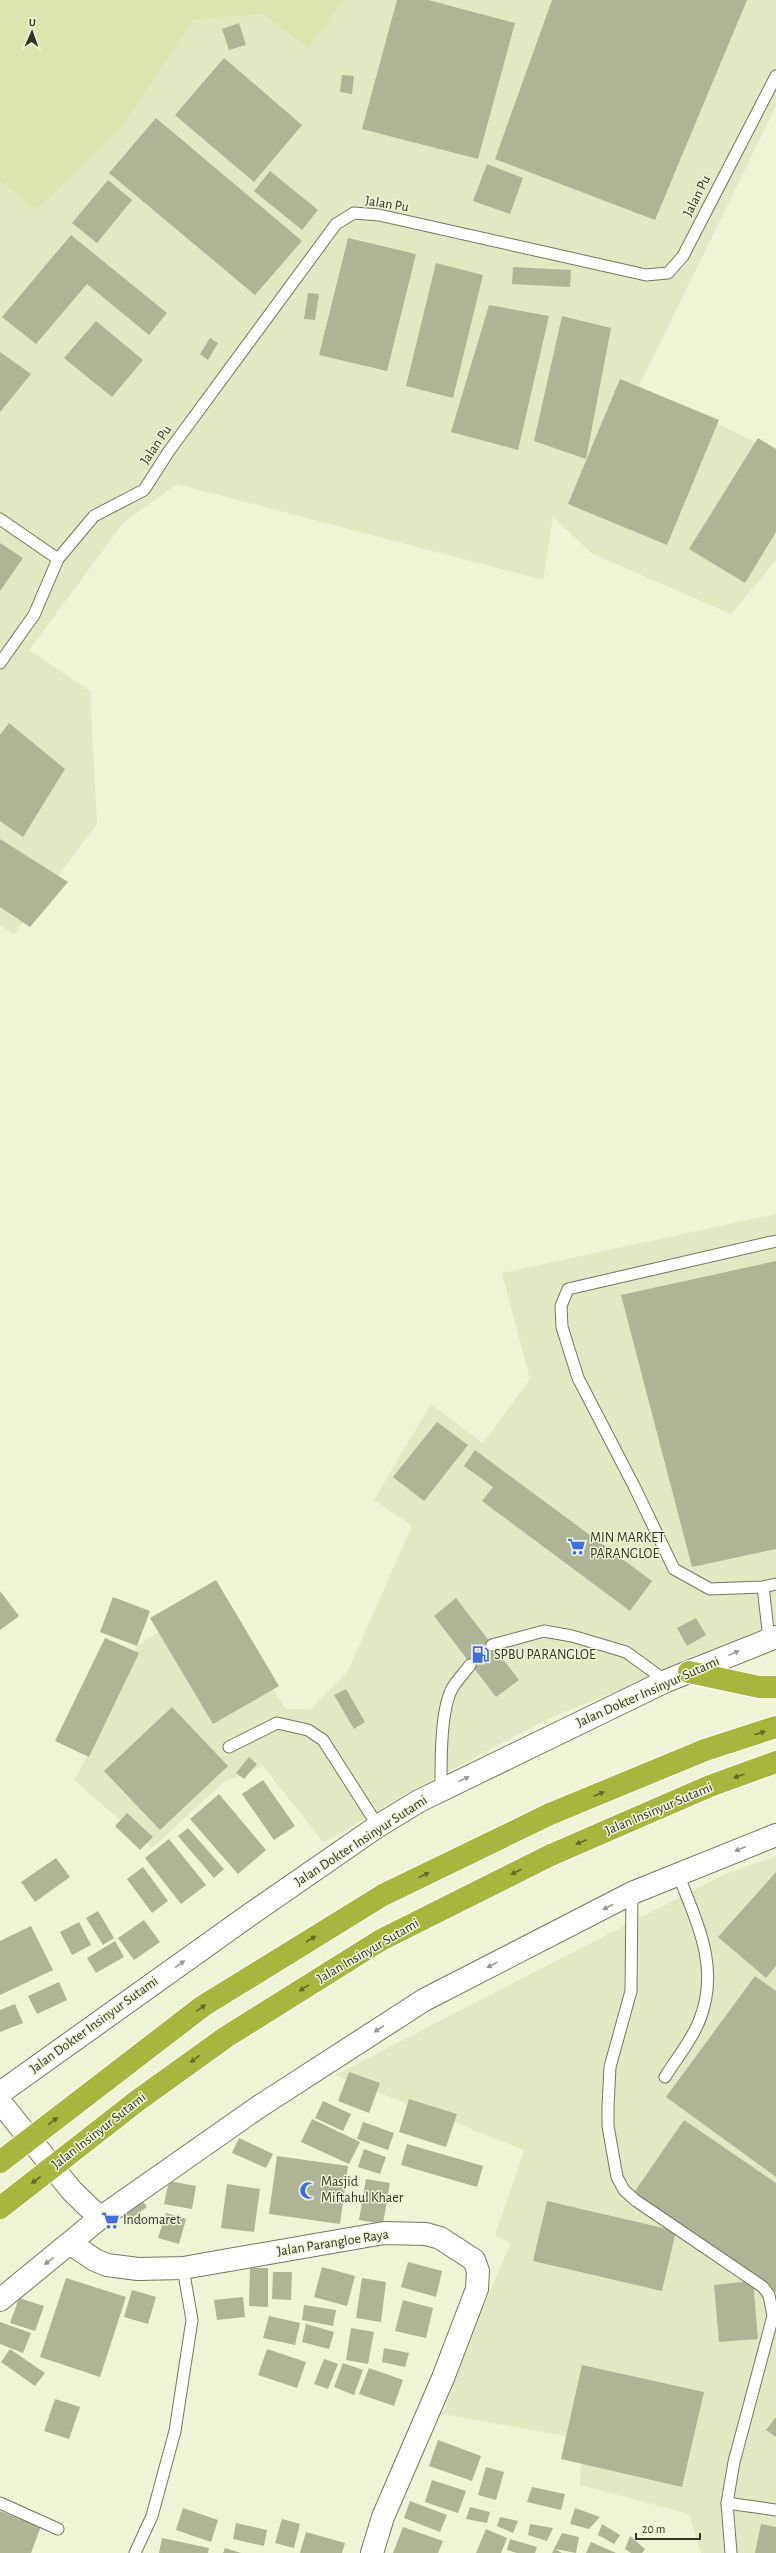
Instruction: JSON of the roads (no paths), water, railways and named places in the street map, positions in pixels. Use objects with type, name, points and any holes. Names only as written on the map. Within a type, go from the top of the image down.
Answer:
[{"type":"highway","points":[[689,1672],[759,1687],[776,1687]]},
{"type":"highway","points":[[0,2162],[202,2006],[383,1895],[550,1814],[705,1750],[776,1728]]},
{"type":"highway","name":"Jalan Insinyur Sutami","points":[[0,2208],[137,2101],[226,2036],[381,1940],[551,1855],[710,1786],[776,1762]]},
{"type":"street","name":"Jalan Dokter Insinyur Sutami","points":[[0,2093],[67,2043],[378,1826],[441,1790],[666,1681],[773,1638]]},
{"type":"street","points":[[0,2300],[100,2218],[258,2108],[424,2000],[632,1893],[776,1836]]},
{"type":"street","points":[[0,2102],[72,2191],[100,2218]]},
{"type":"street","name":"Jalan Parangloe Raya","points":[[70,2244],[107,2265],[138,2269],[183,2268],[384,2233],[426,2234],[440,2238],[474,2260],[478,2271],[477,2289],[443,2378],[383,2516],[372,2553]]},
{"type":"lane","name":"Jalan Pu","points":[[0,663],[34,615],[58,559],[94,516],[144,490],[169,451],[336,224],[354,214],[379,215],[646,275],[668,273],[683,256],[776,76]]},
{"type":"lane","points":[[0,519],[58,559]]},
{"type":"lane","points":[[776,1242],[568,1289],[561,1306],[562,1327],[578,1378],[636,1488],[674,1569],[710,1589],[763,1587],[776,1584]]},
{"type":"lane","points":[[763,1587],[773,1638]]},
{"type":"lane","points":[[492,1645],[544,1631],[572,1636],[626,1652],[666,1681]]},
{"type":"lane","points":[[441,1790],[442,1741],[452,1688],[470,1665]]},
{"type":"lane","points":[[229,1747],[277,1723],[308,1730],[323,1740],[378,1826]]},
{"type":"lane","points":[[665,2077],[700,2021],[708,1993],[703,1936],[678,1874]]},
{"type":"lane","points":[[632,1893],[631,1991],[610,2067],[608,2085],[608,2126],[617,2177],[624,2190],[635,2200],[763,2287],[773,2305],[773,2316],[734,2462],[727,2502],[731,2553]]},
{"type":"lane","points":[[135,2553],[152,2516],[175,2430],[192,2320],[183,2268]]},
{"type":"lane","points":[[727,2502],[776,2510]]},
{"type":"lane","points":[[0,2503],[58,2529]]},
{"type":"place","name":"MIN MARKET PARANGLOE","points":[[577,1546]]},
{"type":"place","name":"SPBU PARANGLOE","points":[[481,1655]]},
{"type":"place","name":"Masjid Miftahul Khaer","points":[[308,2190]]},
{"type":"place","name":"Indomaret","points":[[110,2220]]}]
